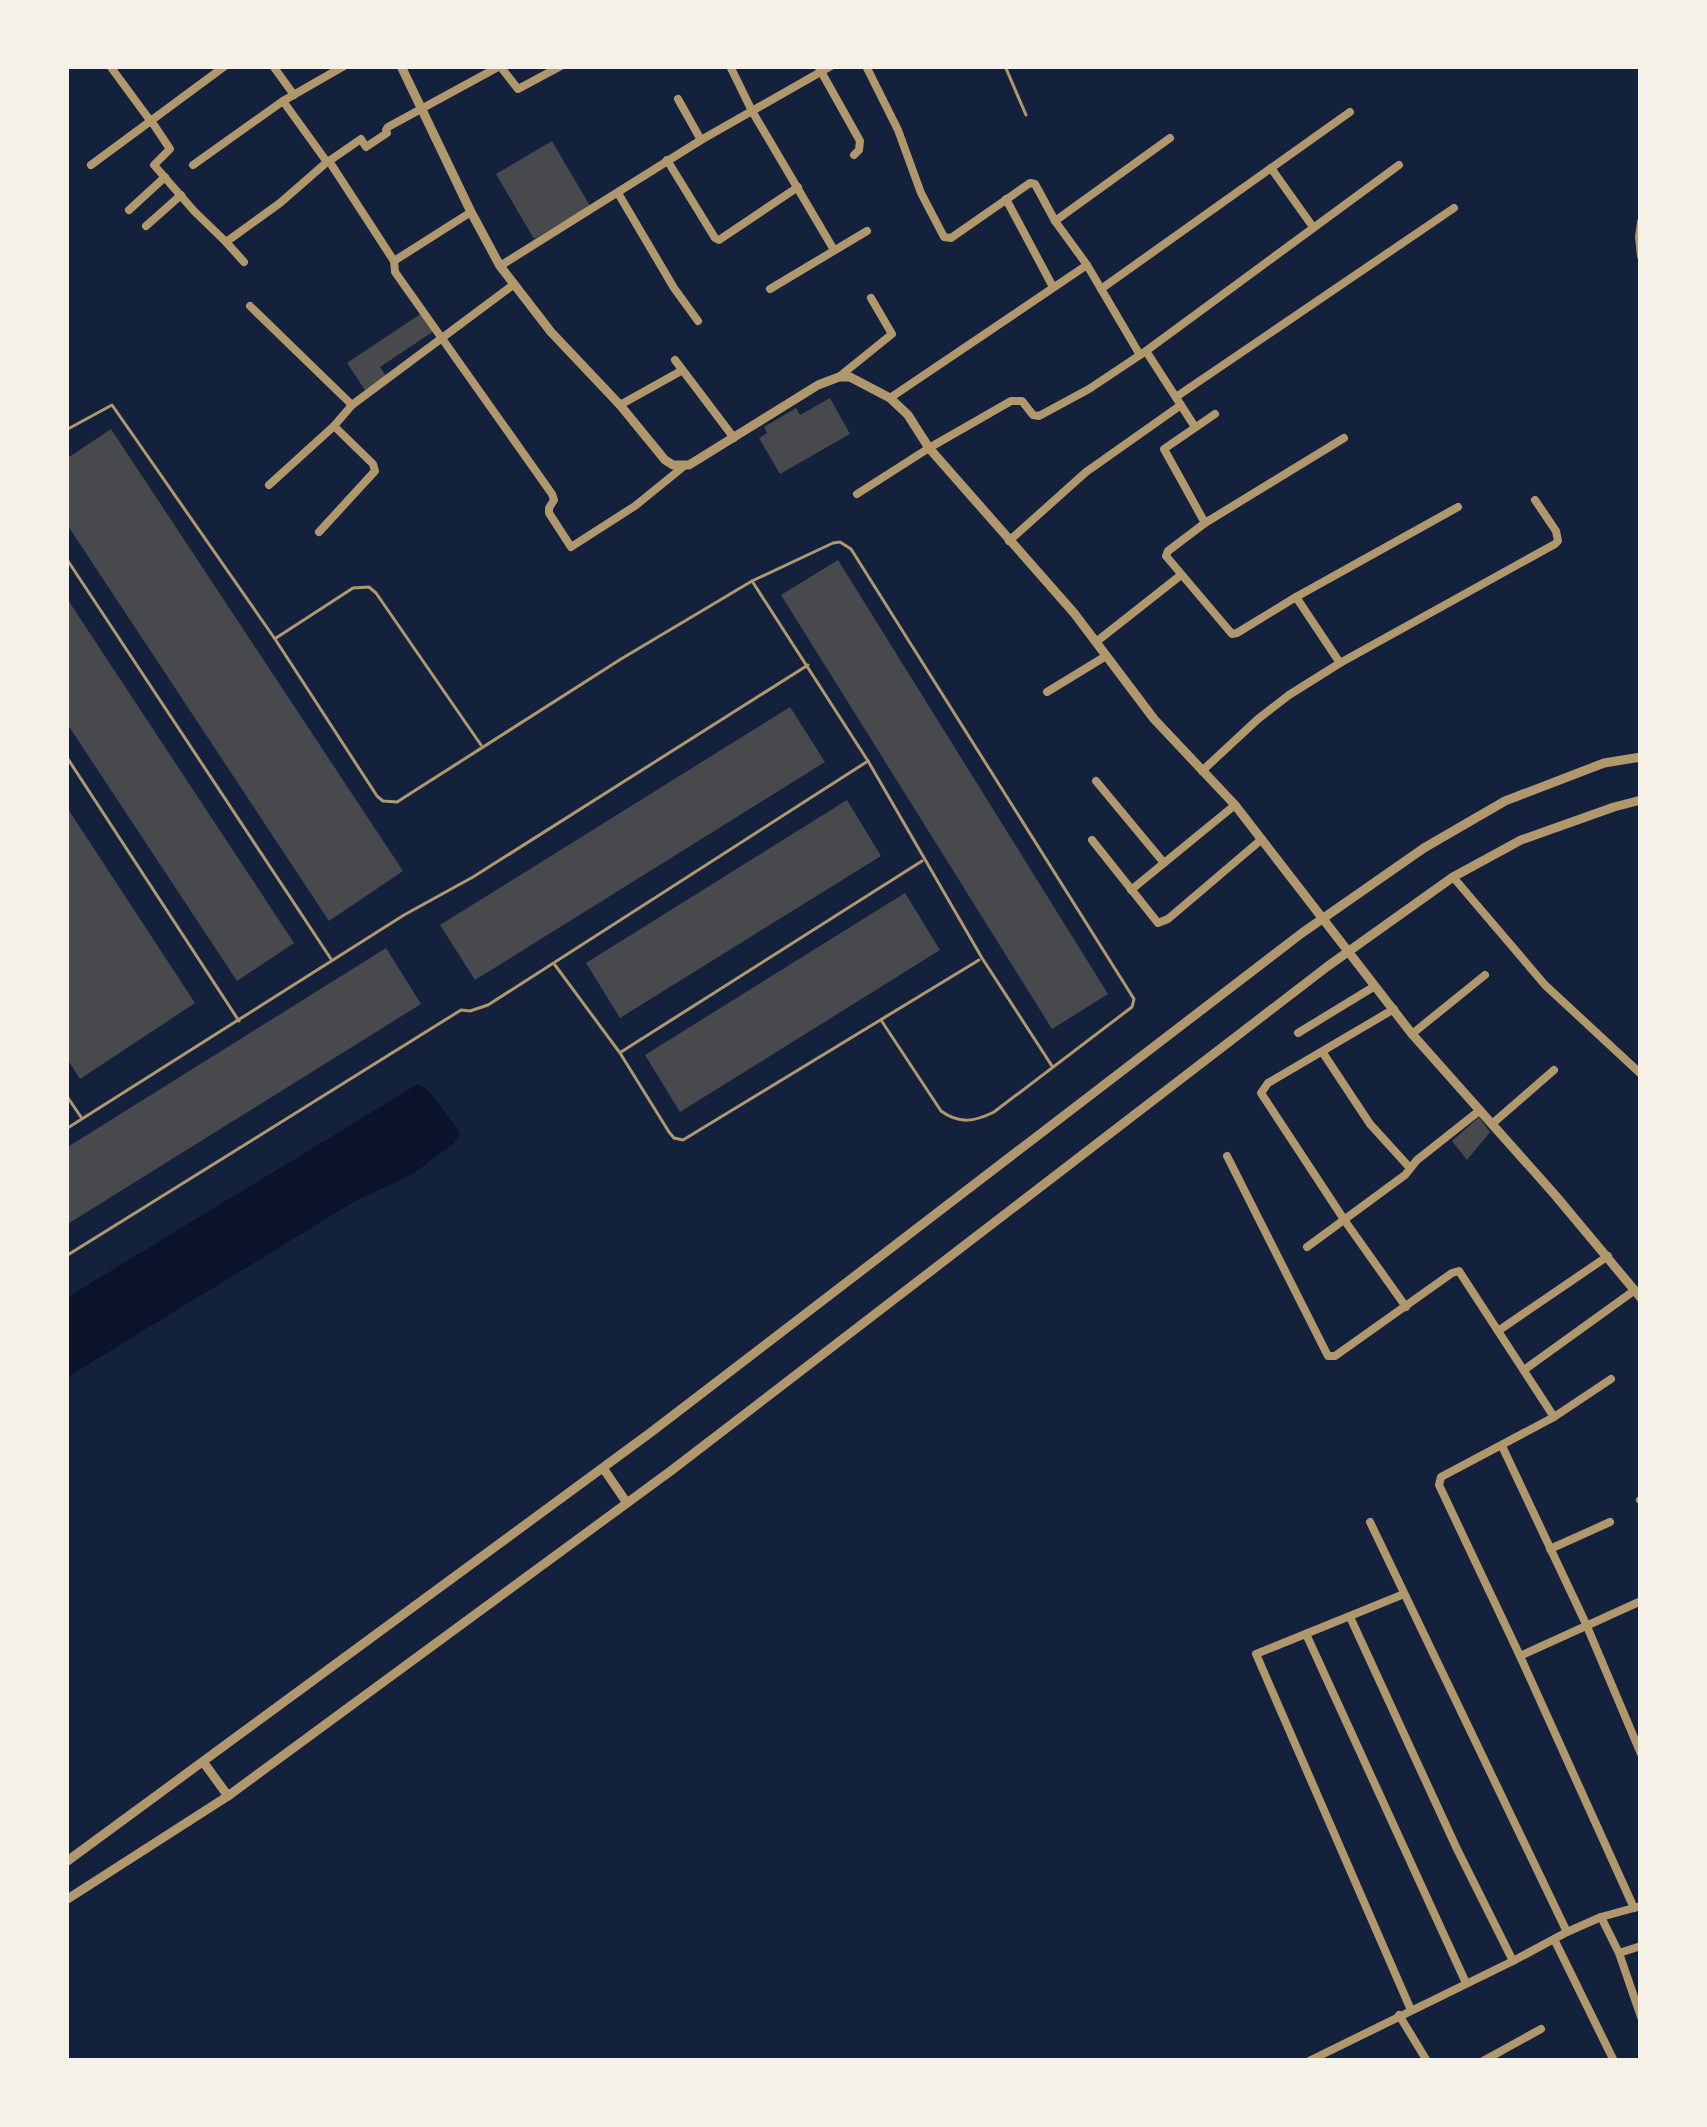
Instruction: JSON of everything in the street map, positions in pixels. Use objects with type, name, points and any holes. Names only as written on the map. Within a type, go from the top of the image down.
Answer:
[{"type":"street","points":[[110,66],[175,146],[154,165],[244,262]]},
{"type":"street","points":[[91,165],[225,66]]},
{"type":"street","points":[[273,66],[294,95]]},
{"type":"street","points":[[193,165],[283,101],[344,66]]},
{"type":"street","points":[[401,66],[500,266],[551,332],[665,460],[683,467]]},
{"type":"street","points":[[226,242],[361,139],[366,147],[388,128],[500,66],[518,89],[561,66]]},
{"type":"street","points":[[730,66],[834,250]]},
{"type":"street","points":[[500,266],[700,140],[831,66]]},
{"type":"street","points":[[866,66],[944,237],[951,238],[1035,184],[1055,221],[1195,427]]},
{"type":"street","points":[[819,69],[860,141],[854,155]]},
{"type":"street","points":[[678,99],[700,140]]},
{"type":"street","points":[[283,101],[394,261],[395,272],[552,494],[549,513],[575,547],[683,467],[839,377],[892,334],[871,298]]},
{"type":"street","points":[[1101,289],[1350,112]]},
{"type":"street","points":[[1055,221],[1170,138]]},
{"type":"street","points":[[667,160],[719,240],[798,187]]},
{"type":"street","points":[[857,494],[1011,400],[1022,401],[1033,415],[1043,415],[1143,353],[1399,165]]},
{"type":"street","points":[[1271,168],[1313,227]]},
{"type":"street","points":[[129,209],[165,177]]},
{"type":"street","points":[[618,194],[698,321]]},
{"type":"street","points":[[146,226],[181,195]]},
{"type":"street","points":[[1006,199],[1053,287]]},
{"type":"street","points":[[1010,541],[1086,472],[1179,401],[1454,208]]},
{"type":"street","points":[[394,261],[470,212]]},
{"type":"street","points":[[1641,222],[1641,256]]},
{"type":"street","points":[[770,289],[867,231]]},
{"type":"street","points":[[890,398],[1087,265]]},
{"type":"street","points":[[269,485],[352,405],[513,284]]},
{"type":"street","points":[[250,306],[352,405]]},
{"type":"street","points":[[675,360],[734,437]]},
{"type":"street","points":[[620,406],[681,370]]},
{"type":"street","points":[[839,377],[859,380],[908,415],[929,448],[1074,613],[1154,719],[1262,838],[1412,1034],[1638,1294],[1524,1370]]},
{"type":"street","points":[[1205,523],[1164,453],[1166,445],[1215,414]]},
{"type":"street","points":[[319,532],[375,471],[334,426]]},
{"type":"street","points":[[1344,438],[1205,523],[1166,554],[1232,634],[1458,506]]},
{"type":"street","points":[[1202,771],[1289,694],[1555,544],[1556,531],[1535,500]]},
{"type":"street","points":[[1096,642],[1180,575]]},
{"type":"street","points":[[1296,597],[1340,663]]},
{"type":"street","points":[[1047,692],[1106,656]]},
{"type":"street","points":[[66,1862],[603,1468],[1302,933],[1424,848],[1505,801],[1604,763],[1641,757]]},
{"type":"street","points":[[1096,781],[1164,863]]},
{"type":"street","points":[[66,1900],[228,1796],[627,1503],[1328,966],[1454,877],[1521,840],[1641,800]]},
{"type":"street","points":[[1131,890],[1235,805]]},
{"type":"street","points":[[1092,840],[1154,921],[1162,922],[1262,838]]},
{"type":"street","points":[[1454,877],[1545,985],[1641,1074]]},
{"type":"street","points":[[1412,1034],[1485,975]]},
{"type":"street","points":[[1298,1033],[1375,986]]},
{"type":"street","points":[[1394,1009],[1268,1083],[1261,1093],[1406,1306]]},
{"type":"street","points":[[1323,1053],[1370,1124],[1410,1168]]},
{"type":"street","points":[[1491,1124],[1554,1070]]},
{"type":"street","points":[[1307,1247],[1405,1175],[1479,1111]]},
{"type":"street","points":[[1227,1156],[1324,1353],[1331,1357],[1459,1271],[1554,1417]]},
{"type":"street","points":[[1498,1331],[1608,1256]]},
{"type":"street","points":[[1309,2061],[1567,1932],[1637,1907],[1438,1484],[1441,1477],[1554,1417],[1611,1379]]},
{"type":"street","points":[[1502,1446],[1641,1754]]},
{"type":"street","points":[[603,1468],[627,1503]]},
{"type":"street","points":[[1370,1522],[1567,1932]]},
{"type":"street","points":[[1550,1549],[1610,1522]]},
{"type":"street","points":[[1404,1594],[1256,1656],[1411,2010]]},
{"type":"street","points":[[1520,1655],[1641,1601]]},
{"type":"street","points":[[1350,1617],[1513,1961]]},
{"type":"street","points":[[1306,1634],[1466,1983]]},
{"type":"street","points":[[203,1763],[228,1796]]},
{"type":"street","points":[[1601,1917],[1641,2017]]},
{"type":"street","points":[[1554,1939],[1614,2061]]},
{"type":"street","points":[[1618,1953],[1641,1946]]},
{"type":"street","points":[[1400,2015],[1427,2061]]},
{"type":"street","points":[[1483,2061],[1541,2029]]},
{"type":"lane","points":[[1005,66],[1026,115]]},
{"type":"lane","points":[[66,430],[112,405],[383,801],[397,802],[752,581],[833,543],[851,549],[1134,999],[1132,1007],[980,1119],[957,1120],[940,1111],[881,1020]]},
{"type":"lane","points":[[66,558],[332,961]]},
{"type":"lane","points":[[752,581],[868,761],[982,958],[1053,1067]]},
{"type":"lane","points":[[275,639],[353,588],[369,587],[483,748]]},
{"type":"lane","points":[[66,1129],[808,665]]},
{"type":"lane","points":[[66,756],[239,1021]]},
{"type":"lane","points":[[66,1256],[461,1010],[488,1005],[868,761]]},
{"type":"lane","points":[[620,1053],[925,860]]},
{"type":"lane","points":[[554,964],[620,1053],[669,1132],[683,1140],[982,958]]},
{"type":"lane","points":[[66,1094],[82,1119]]},
{"type":"water","points":[[418,1084],[459,1131],[452,1145],[414,1173],[352,1203],[66,1378],[66,1298]]},
{"type":"building","points":[[552,141],[590,206],[534,239],[496,174]]},
{"type":"building","points":[[422,313],[434,331],[380,367],[386,376],[365,390],[347,363]]},
{"type":"building","points":[[830,398],[850,434],[780,474],[759,438],[767,433],[764,427],[796,408],[800,415]]},
{"type":"building","points":[[111,429],[403,871],[329,921],[66,523],[66,459]]},
{"type":"building","points":[[838,560],[1108,994],[1052,1029],[781,595]]},
{"type":"building","points":[[66,597],[294,943],[237,981],[66,722]]},
{"type":"building","points":[[790,707],[825,762],[475,980],[440,925]]},
{"type":"building","points":[[847,800],[881,856],[620,1018],[586,963]]},
{"type":"building","points":[[66,806],[195,1003],[80,1079],[66,1057]]},
{"type":"building","points":[[905,893],[940,950],[680,1112],[645,1055]]},
{"type":"building","points":[[386,948],[421,1004],[66,1225],[66,1148]]},
{"type":"building","points":[[1479,1117],[1490,1132],[1467,1160],[1452,1141]]}]
